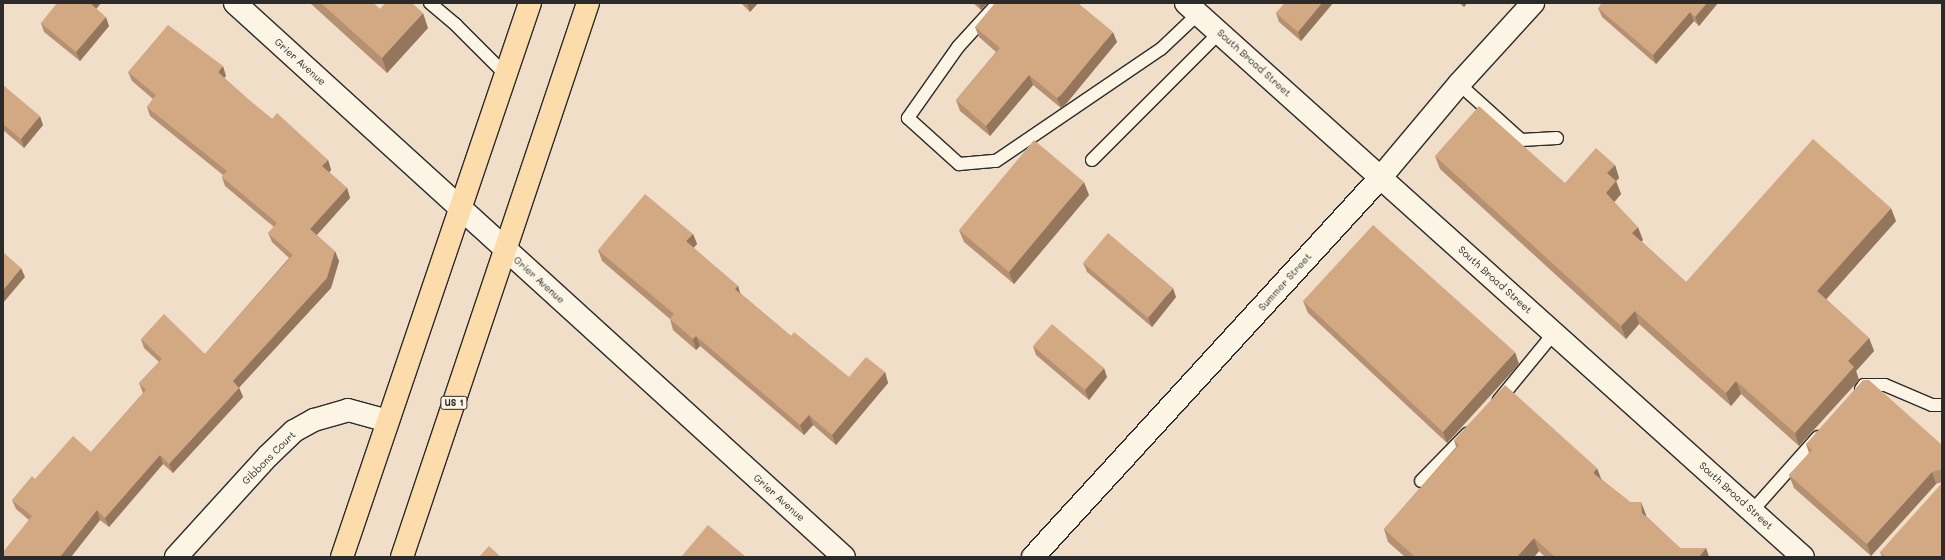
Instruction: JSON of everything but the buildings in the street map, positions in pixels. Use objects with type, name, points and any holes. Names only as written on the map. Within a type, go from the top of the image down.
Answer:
[{"type":"highway","points":[[342,557],[530,3]]},
{"type":"highway","name":"US 1","points":[[402,557],[588,3]]},
{"type":"street","name":"Grier Avenue","points":[[235,3],[844,557]]},
{"type":"street","name":"Summer Street","points":[[1033,557],[1381,177],[1459,84],[1533,3]]},
{"type":"street","name":"South Broad Street","points":[[1192,9],[1803,557]]},
{"type":"street","name":"Gibbons Court","points":[[176,557],[268,456],[294,431],[314,420],[348,410],[388,421]]},
{"type":"lane","points":[[430,3],[505,74]]},
{"type":"lane","points":[[998,3],[958,47],[908,118],[959,164],[996,161],[1155,53],[1192,9]]},
{"type":"lane","points":[[1092,160],[1219,33]]},
{"type":"lane","points":[[1459,84],[1521,140],[1557,138]]},
{"type":"lane","points":[[1492,408],[1554,333]]},
{"type":"lane","points":[[1854,397],[1864,385],[1885,385],[1932,405],[1942,405]]},
{"type":"lane","points":[[1421,481],[1475,424]]},
{"type":"lane","points":[[1752,511],[1828,426]]}]
